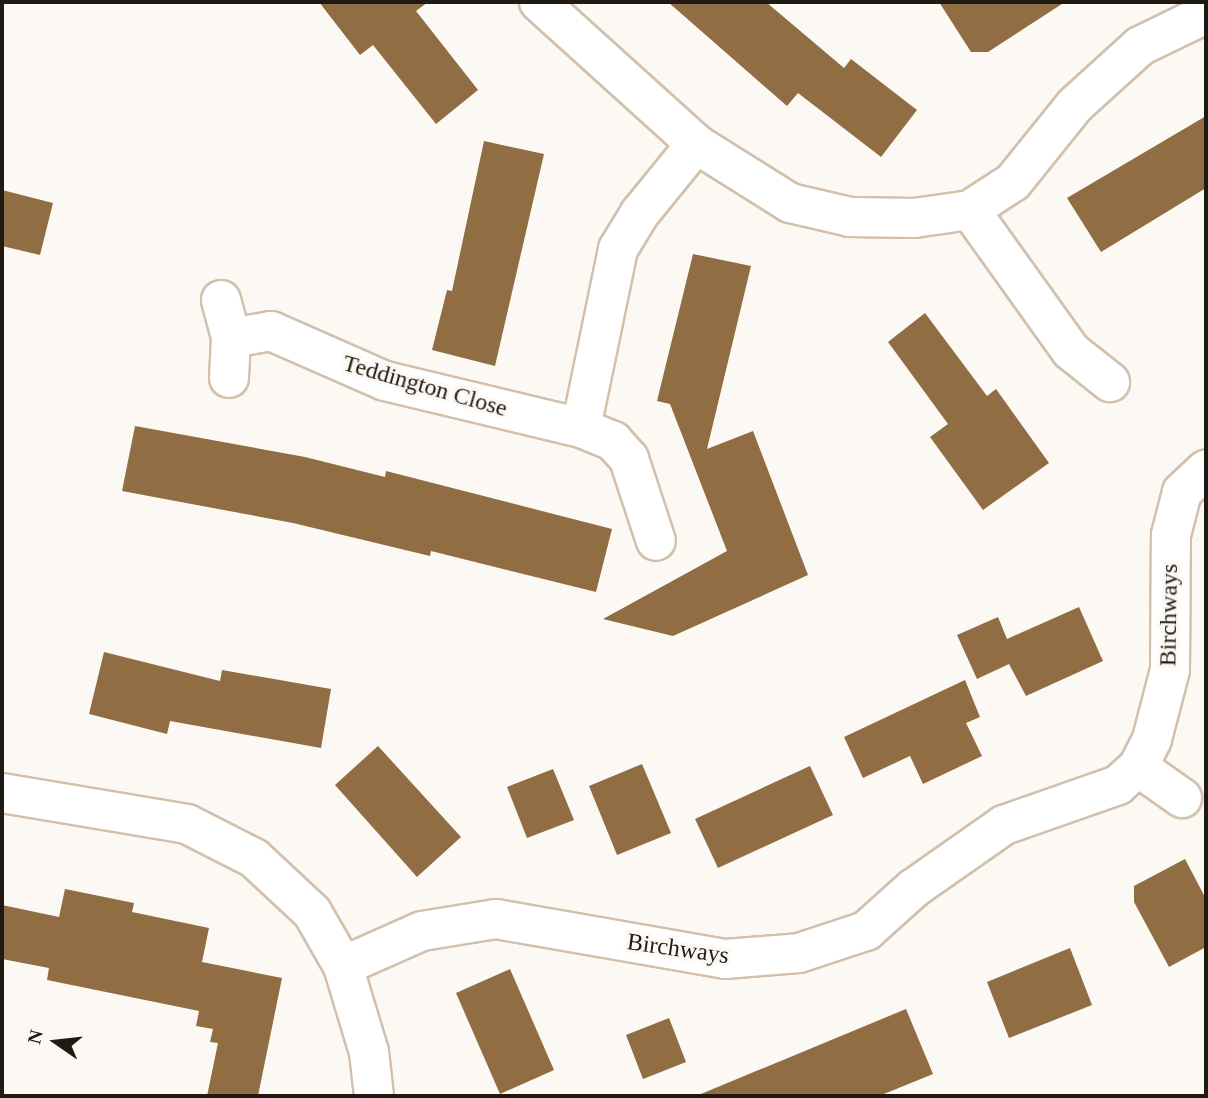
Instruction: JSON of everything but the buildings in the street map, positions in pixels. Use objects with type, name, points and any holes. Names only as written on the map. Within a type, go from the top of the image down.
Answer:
[{"type":"street","points":[[539,2],[696,144],[790,203],[850,217],[914,218],[970,210],[1013,182],[1075,105],[1140,46],[1206,14]]},
{"type":"street","points":[[656,541],[640,481],[597,434],[618,249],[640,213],[696,144]]},
{"type":"street","points":[[970,210],[1071,351],[1110,382]]},
{"type":"street","points":[[221,300],[231,338],[229,378]]},
{"type":"street","name":"Teddington Close","points":[[231,338],[271,331],[385,380],[597,434]]},
{"type":"street","name":"Birchways","points":[[343,966],[422,932],[496,919],[725,959],[799,953],[866,931],[914,888],[1004,825],[1118,785],[1138,767],[1152,740],[1170,670],[1171,535],[1182,492],[1206,470]]},
{"type":"street","points":[[1138,767],[1182,798]]},
{"type":"street","points":[[2,793],[187,824],[243,852],[312,912],[343,966],[369,1052],[374,1096]]}]
